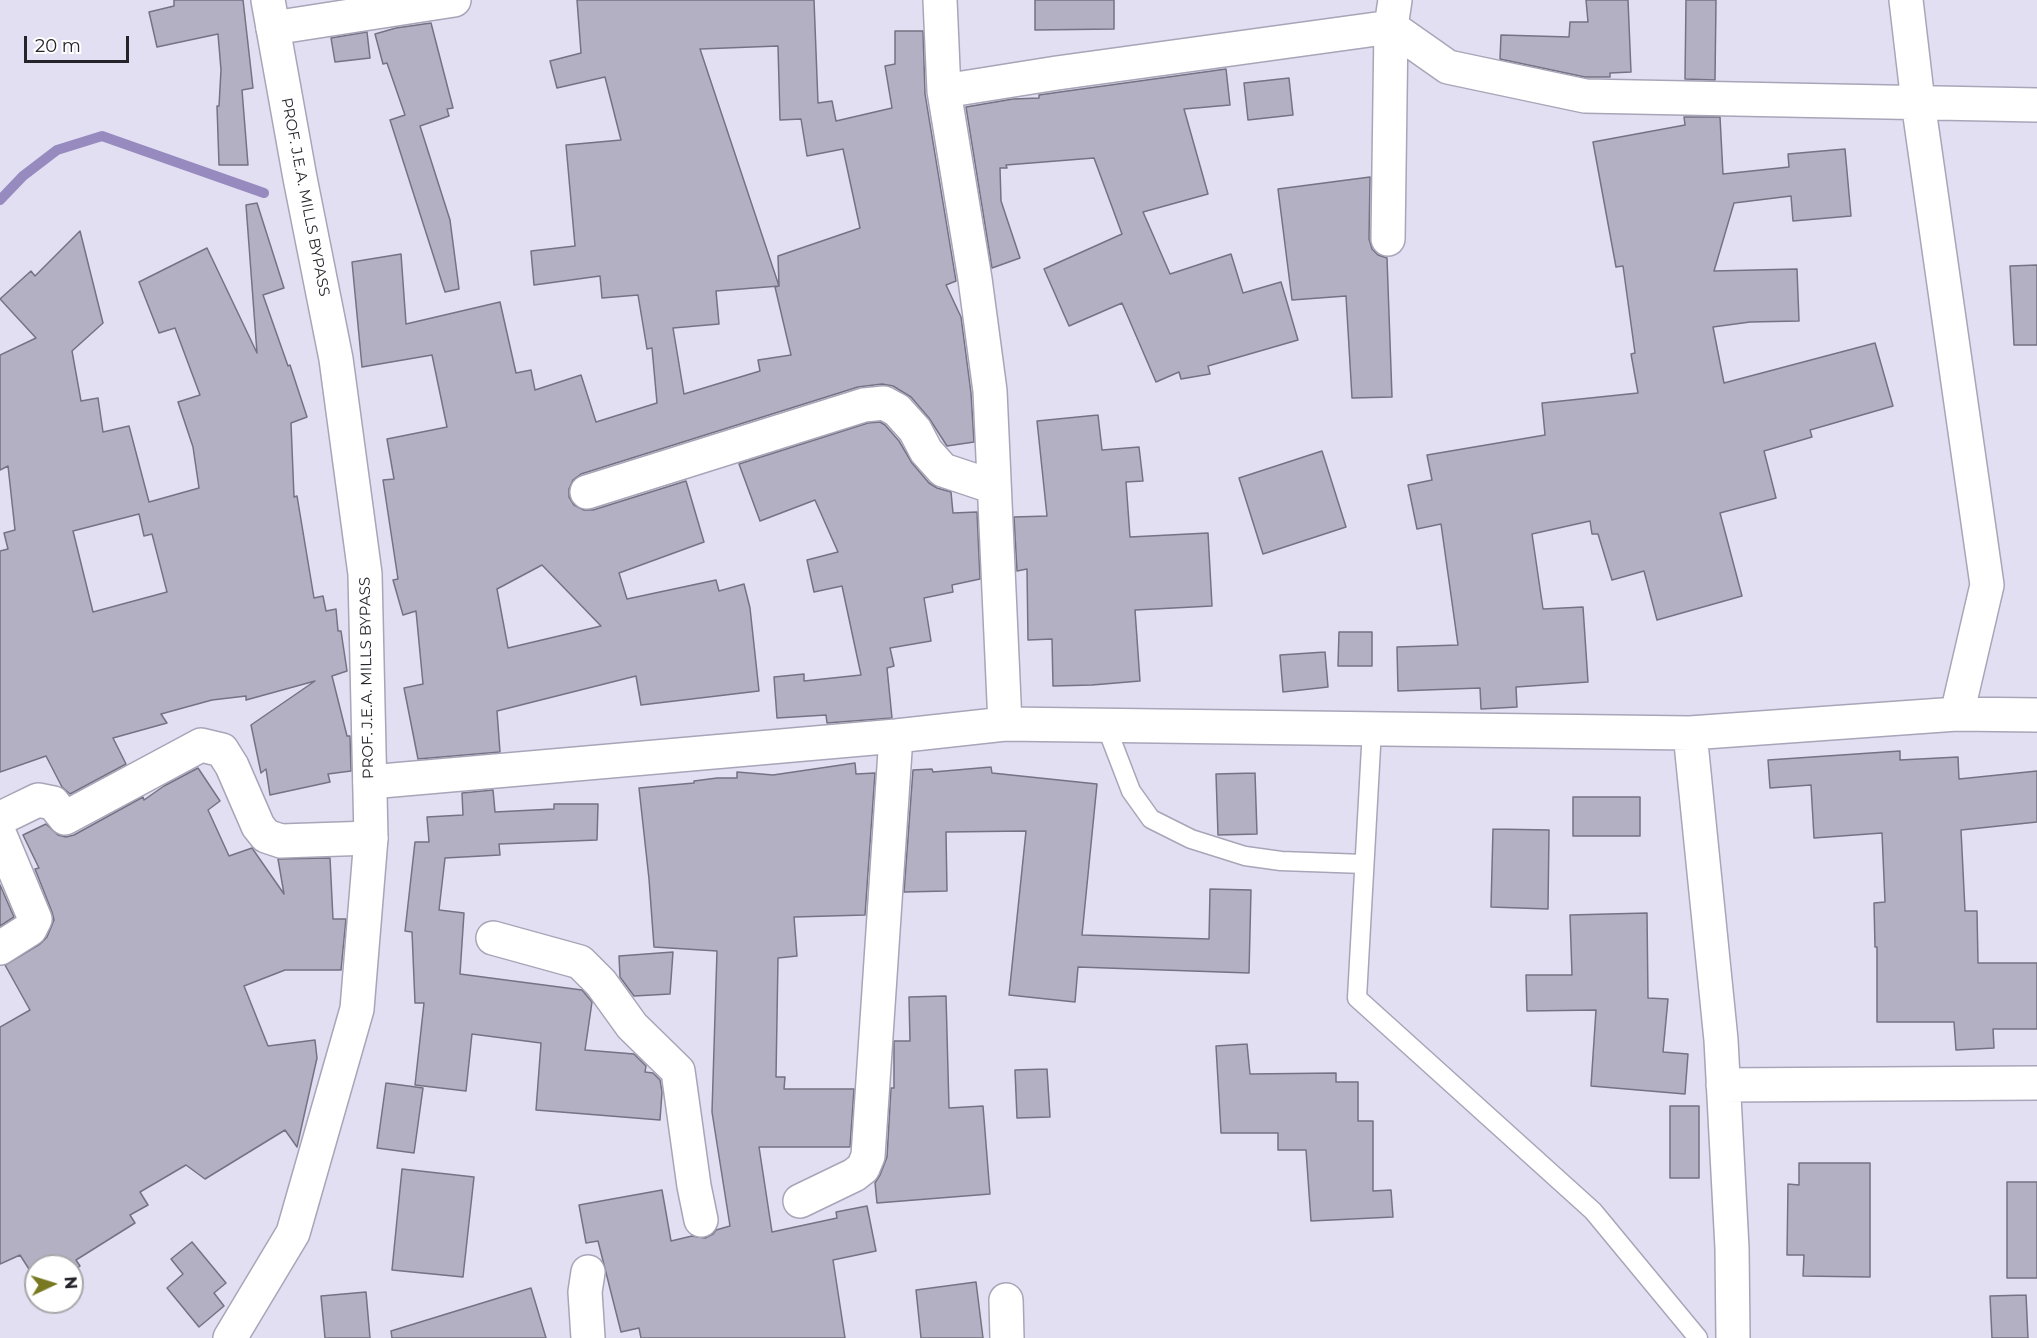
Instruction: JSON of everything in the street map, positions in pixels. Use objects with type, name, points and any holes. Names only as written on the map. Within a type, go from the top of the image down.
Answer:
[{"type":"street","points":[[271,14],[454,0]]},
{"type":"street","points":[[940,0],[944,91],[975,279],[988,379],[1005,724]]},
{"type":"street","points":[[1906,0],[1918,102],[1987,585],[1957,714]]},
{"type":"street","points":[[944,91],[1393,13]]},
{"type":"street","points":[[1393,13],[1448,67],[1585,96],[2037,105]]},
{"type":"street","points":[[1388,239],[1393,13]]},
{"type":"street","name":"PROF. J.E.A. MILLS BYPASS","points":[[230,1338],[293,1233],[357,1009],[371,838],[365,573],[336,359],[300,178],[271,14]]},
{"type":"street","points":[[587,492],[864,405],[884,403],[897,410],[915,430],[926,451],[943,470],[994,487]]},
{"type":"street","points":[[370,782],[896,736],[1005,724],[1690,733],[1957,714],[2037,714]]},
{"type":"street","points":[[1690,733],[1721,1040],[1732,1248],[1733,1338]]},
{"type":"street","points":[[800,1201],[854,1175],[862,1168],[868,1156],[896,736]]},
{"type":"street","points":[[0,823],[3,817],[38,800],[53,803],[65,818],[201,745],[222,750],[232,766],[258,826],[266,836],[281,841],[371,838]]},
{"type":"street","points":[[0,835],[34,919],[30,929],[0,948]]},
{"type":"street","points":[[493,938],[580,962],[601,983],[632,1026],[678,1071],[701,1220]]},
{"type":"street","points":[[1723,1085],[2037,1083]]},
{"type":"street","points":[[588,1272],[585,1292],[588,1338]]},
{"type":"street","points":[[1006,1300],[1007,1338]]},
{"type":"lane","points":[[1106,726],[1131,791],[1152,819],[1191,838],[1245,856],[1281,861],[1364,864]]},
{"type":"lane","points":[[1372,729],[1357,998],[1593,1211],[1698,1338]]},
{"type":"building","points":[[174,0],[243,0],[253,88],[242,90],[248,165],[219,165],[217,106],[219,106],[221,70],[218,34],[157,47],[149,12],[174,6]]},
{"type":"building","points":[[577,0],[814,0],[818,103],[832,101],[836,121],[892,108],[885,66],[895,64],[895,31],[923,31],[925,94],[956,281],[946,285],[961,317],[971,393],[974,442],[947,446],[929,418],[911,397],[893,386],[882,384],[858,387],[581,474],[573,480],[569,489],[569,497],[574,505],[584,510],[593,510],[686,481],[704,542],[619,573],[627,599],[716,580],[719,591],[744,584],[750,608],[759,691],[641,705],[636,676],[497,711],[500,752],[418,759],[404,688],[423,684],[416,611],[403,615],[393,580],[398,579],[383,480],[394,479],[387,439],[447,427],[432,355],[362,367],[352,262],[401,254],[406,324],[500,302],[516,373],[531,370],[535,390],[581,375],[596,422],[657,403],[652,348],[647,349],[638,295],[602,298],[600,276],[534,285],[531,251],[575,246],[566,145],[621,140],[605,77],[557,88],[550,61],[581,53]],"holes":[[[778,46],[780,120],[801,119],[807,156],[843,149],[860,228],[778,256],[779,286],[700,49]],[[779,286],[775,287],[791,355],[758,360],[760,371],[684,394],[673,328],[719,324],[716,291]],[[542,565],[601,626],[508,648],[497,589]]]},
{"type":"building","points":[[1035,0],[1114,0],[1114,29],[1035,30]]},
{"type":"building","points":[[1586,0],[1628,0],[1631,72],[1610,73],[1610,77],[1585,77],[1500,59],[1501,35],[1569,37],[1570,22],[1588,22]]},
{"type":"building","points":[[1686,0],[1716,0],[1715,80],[1685,79]]},
{"type":"building","points":[[431,23],[453,108],[447,109],[449,116],[420,126],[450,220],[459,289],[445,292],[390,120],[405,115],[387,63],[383,64],[375,34],[396,28]]},
{"type":"building","points":[[367,32],[370,58],[335,62],[331,38]]},
{"type":"building","points":[[1226,69],[1230,105],[1184,109],[1208,194],[1143,212],[1170,274],[1231,254],[1243,293],[1281,282],[1298,340],[1208,366],[1210,374],[1181,379],[1179,372],[1156,382],[1122,303],[1069,326],[1044,269],[1122,234],[1094,158],[1006,165],[1007,168],[1000,168],[1001,201],[1020,258],[992,268],[966,107]]},
{"type":"building","points":[[1289,78],[1293,115],[1248,120],[1244,83]]},
{"type":"building","points":[[1684,117],[1720,117],[1723,174],[1789,167],[1788,154],[1845,149],[1851,216],[1793,221],[1791,196],[1734,203],[1714,271],[1797,269],[1799,321],[1750,322],[1713,327],[1724,383],[1875,343],[1893,406],[1810,430],[1812,437],[1764,451],[1776,498],[1720,513],[1742,596],[1657,620],[1644,571],[1612,580],[1598,534],[1592,534],[1590,521],[1532,534],[1543,609],[1583,607],[1588,682],[1516,687],[1517,707],[1481,709],[1480,688],[1398,691],[1397,647],[1458,645],[1441,524],[1417,529],[1408,485],[1432,480],[1427,455],[1545,435],[1542,403],[1638,393],[1631,354],[1635,353],[1623,266],[1616,267],[1593,142],[1685,125]]},
{"type":"building","points":[[1370,177],[1369,239],[1372,249],[1378,255],[1387,258],[1392,397],[1352,398],[1346,296],[1292,300],[1278,189]]},
{"type":"building","points":[[257,203],[284,288],[263,295],[307,417],[291,423],[294,497],[297,496],[314,598],[323,596],[326,611],[336,609],[338,631],[341,631],[347,671],[332,676],[347,736],[350,736],[351,771],[328,774],[330,782],[270,795],[266,769],[261,773],[251,725],[315,681],[246,700],[246,696],[212,700],[161,714],[167,723],[113,738],[126,764],[70,794],[62,787],[46,756],[0,772],[0,551],[8,549],[4,533],[15,530],[8,466],[0,470],[0,355],[36,338],[0,299],[31,271],[35,276],[80,231],[103,323],[72,351],[81,401],[98,398],[103,432],[129,426],[149,502],[199,488],[193,447],[178,402],[200,395],[175,328],[159,333],[139,282],[207,248],[257,353],[246,205]],"holes":[[[139,514],[144,536],[152,534],[167,592],[93,612],[73,531]]]},
{"type":"building","points":[[2037,265],[2037,345],[2014,345],[2010,266]]},
{"type":"building","points":[[1098,415],[1102,450],[1139,447],[1143,481],[1126,482],[1130,537],[1208,533],[1212,606],[1135,610],[1140,681],[1053,686],[1052,639],[1028,640],[1027,569],[1017,571],[1014,517],[1047,516],[1037,421]]},
{"type":"building","points":[[880,422],[899,441],[912,463],[929,483],[951,492],[953,513],[977,512],[980,579],[952,585],[953,592],[924,598],[931,641],[890,648],[894,666],[887,668],[892,718],[827,723],[826,715],[777,718],[774,677],[804,674],[804,681],[861,675],[842,586],[814,592],[807,560],[838,552],[815,500],[760,521],[739,464],[868,423]]},
{"type":"building","points":[[1322,451],[1346,527],[1263,554],[1239,478]]},
{"type":"building","points":[[1339,632],[1372,632],[1372,666],[1338,666]]},
{"type":"building","points":[[1325,652],[1328,687],[1283,692],[1280,655]]},
{"type":"building","points":[[1900,751],[1900,760],[1958,757],[1959,779],[2037,771],[2037,822],[1961,830],[1965,911],[1977,911],[1978,963],[2037,963],[2037,1029],[1993,1029],[1994,1048],[1956,1050],[1954,1022],[1877,1022],[1877,947],[1875,947],[1874,903],[1885,902],[1882,833],[1814,838],[1811,785],[1770,788],[1768,760]]},
{"type":"building","points":[[855,763],[856,774],[875,773],[865,915],[794,917],[797,956],[778,958],[776,1077],[785,1077],[784,1089],[854,1089],[850,1147],[759,1147],[772,1232],[837,1218],[836,1212],[867,1206],[876,1251],[833,1260],[845,1338],[641,1338],[639,1328],[621,1332],[598,1241],[586,1243],[579,1205],[662,1190],[671,1241],[692,1236],[705,1238],[716,1230],[730,1226],[712,1112],[717,951],[654,947],[639,788],[694,783],[694,781],[717,778],[737,778],[737,772],[773,775]]},
{"type":"building","points":[[991,767],[992,773],[1097,784],[1082,935],[1209,939],[1210,889],[1251,890],[1249,973],[1078,967],[1075,1002],[1009,995],[1026,831],[946,832],[947,891],[904,892],[913,770],[932,769],[933,772]]},
{"type":"building","points":[[198,768],[220,801],[208,810],[229,856],[252,848],[284,894],[278,859],[330,858],[333,919],[346,919],[341,970],[285,970],[244,986],[268,1046],[315,1040],[317,1058],[297,1147],[285,1130],[205,1179],[186,1165],[140,1192],[148,1205],[130,1215],[135,1223],[84,1255],[24,1254],[24,1261],[20,1255],[0,1264],[0,1027],[30,1010],[5,965],[40,944],[47,937],[54,920],[35,869],[39,868],[23,835],[46,824],[58,835],[66,837],[74,835],[143,797],[144,800],[164,786]]},
{"type":"building","points":[[1255,773],[1257,834],[1218,835],[1216,774]]},
{"type":"building","points":[[493,790],[495,812],[554,809],[554,804],[598,804],[597,840],[499,844],[500,855],[445,858],[439,910],[464,913],[460,974],[582,990],[592,1002],[585,1050],[634,1054],[646,1066],[645,1072],[653,1073],[660,1080],[662,1092],[660,1120],[536,1110],[541,1043],[472,1034],[466,1091],[415,1085],[424,1003],[415,1003],[412,932],[405,931],[415,842],[429,842],[427,817],[463,815],[462,793]]},
{"type":"building","points":[[1573,797],[1640,797],[1640,836],[1573,836]]},
{"type":"building","points":[[1493,829],[1549,830],[1548,909],[1491,907]]},
{"type":"building","points":[[0,885],[14,917],[0,926]]},
{"type":"building","points":[[1647,913],[1648,998],[1668,999],[1663,1052],[1688,1054],[1685,1094],[1591,1086],[1596,1010],[1527,1011],[1526,975],[1572,975],[1570,915]]},
{"type":"building","points":[[673,952],[670,994],[634,996],[620,977],[619,956]]},
{"type":"building","points":[[946,996],[949,1108],[983,1106],[990,1194],[877,1203],[875,1183],[887,1157],[891,1088],[894,1088],[894,1041],[910,1041],[909,997]]},
{"type":"building","points":[[1247,1044],[1250,1074],[1336,1073],[1336,1082],[1358,1082],[1358,1121],[1373,1121],[1373,1191],[1391,1190],[1393,1217],[1311,1221],[1306,1150],[1278,1150],[1278,1133],[1221,1133],[1216,1046]]},
{"type":"building","points":[[1047,1069],[1050,1117],[1017,1118],[1015,1070]]},
{"type":"building","points":[[386,1083],[423,1088],[414,1153],[377,1148]]},
{"type":"building","points":[[1670,1106],[1699,1106],[1699,1178],[1670,1178]]},
{"type":"building","points":[[1799,1163],[1870,1163],[1870,1277],[1803,1276],[1804,1255],[1787,1255],[1788,1184],[1799,1185]]},
{"type":"building","points":[[402,1169],[474,1177],[463,1277],[392,1270]]},
{"type":"building","points":[[2007,1182],[2037,1182],[2037,1278],[2007,1278]]},
{"type":"building","points":[[192,1242],[226,1283],[214,1293],[224,1306],[199,1327],[167,1288],[183,1274],[171,1259]]},
{"type":"building","points":[[976,1282],[983,1338],[921,1338],[916,1290]]},
{"type":"building","points":[[531,1288],[546,1338],[392,1338],[391,1331]]},
{"type":"building","points":[[366,1292],[370,1338],[325,1338],[321,1296]]},
{"type":"building","points":[[2026,1295],[2028,1338],[1992,1338],[1990,1296]]},
{"type":"waterway","points":[[0,200],[23,176],[57,150],[102,136],[264,193]]}]
